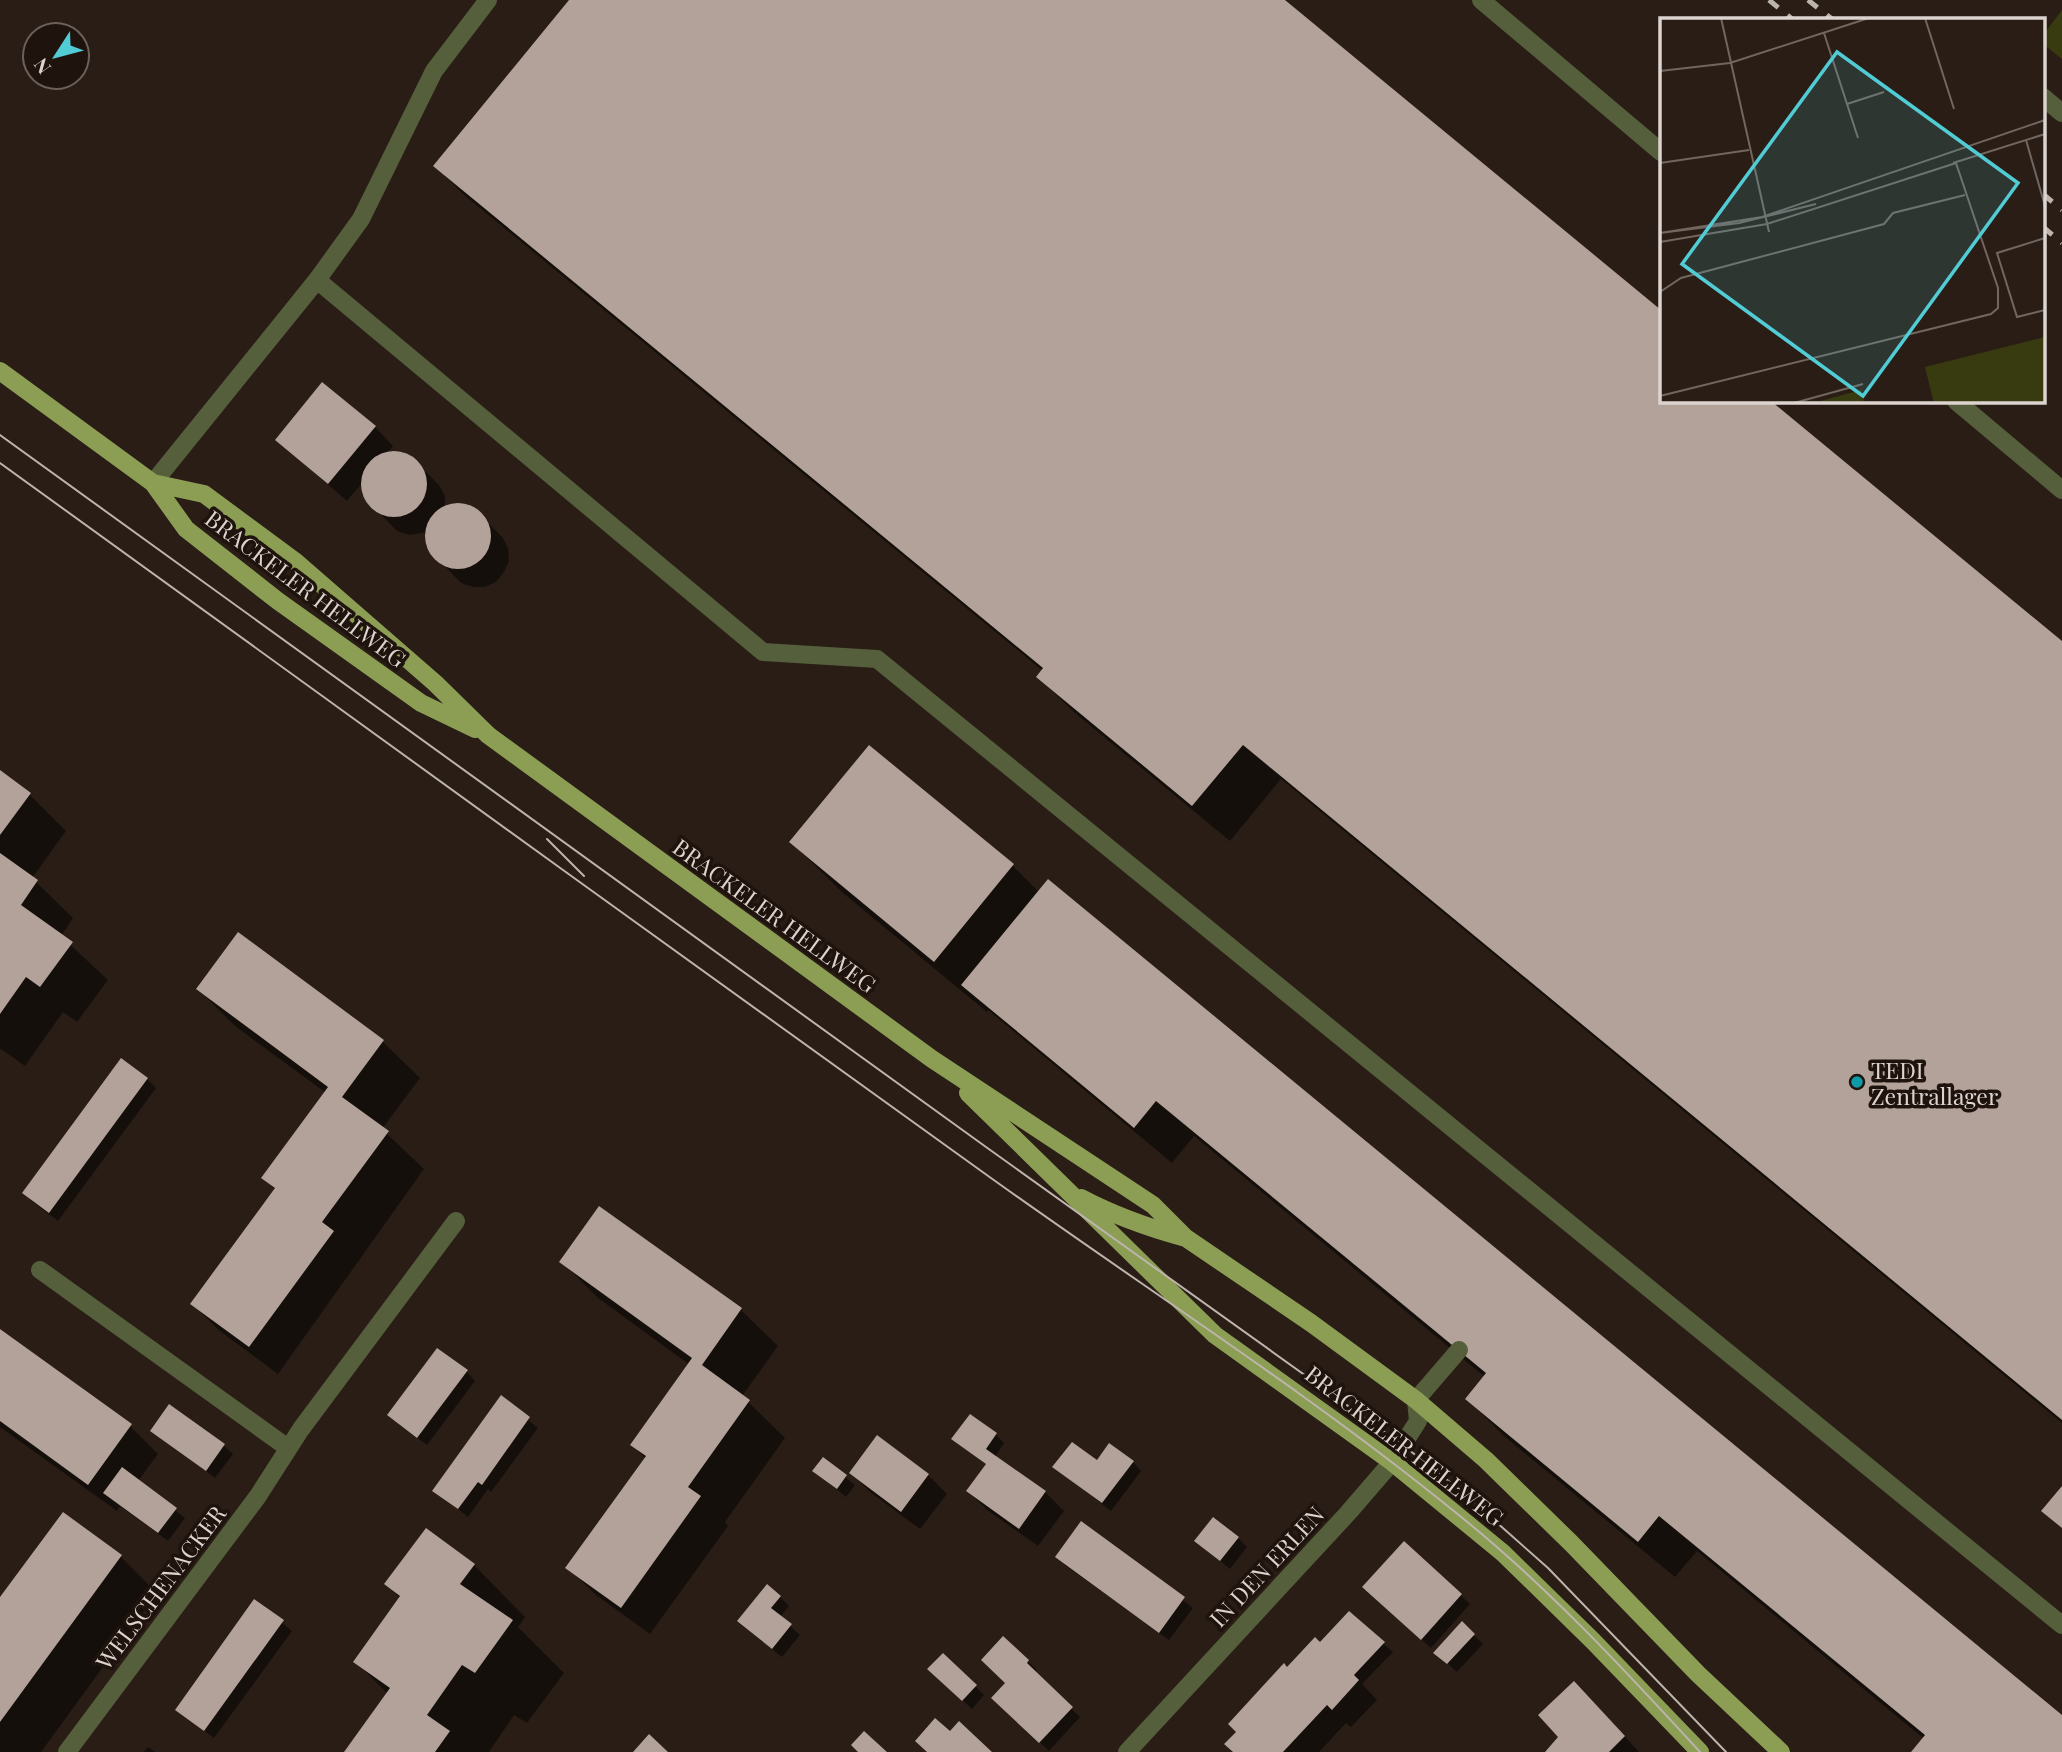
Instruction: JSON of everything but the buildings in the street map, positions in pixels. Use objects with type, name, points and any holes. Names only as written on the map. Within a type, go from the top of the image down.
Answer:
[{"type":"main road","points":[[0,370],[153,483]]},
{"type":"main road","name":"BRACKELER HELLWEG","points":[[153,483],[186,529],[278,601],[421,703],[488,735]]},
{"type":"main road","name":"BRACKELER HELLWEG","points":[[153,483],[204,494],[286,555],[435,682],[488,735],[932,1059],[1153,1205],[1186,1238],[1311,1323],[1416,1400],[1486,1460],[1698,1674],[1781,1752]]},
{"type":"main road","name":"BRACKELER HELLWEG","points":[[932,1059],[1215,1335],[1392,1462],[1458,1514],[1535,1582],[1700,1752]]},
{"type":"main road","name":"BRACKELER HELLWEG","points":[[1068,1191],[1112,1214],[1147,1228],[1186,1238]]},
{"type":"street","points":[[153,483],[317,280],[361,219],[434,71],[488,0]]},
{"type":"street","points":[[1481,0],[1660,151]]},
{"type":"street","points":[[2044,98],[2062,113]]},
{"type":"street","points":[[317,280],[763,652],[877,659],[2062,1625]]},
{"type":"street","points":[[1957,402],[2062,490]]},
{"type":"street","name":"WELSCHENACKER","points":[[67,1752],[258,1496],[319,1403],[456,1221]]},
{"type":"street","points":[[40,1270],[288,1448]]},
{"type":"street","points":[[1416,1400],[1459,1350]]},
{"type":"street","name":"IN DEN ERLEN","points":[[1127,1752],[1392,1462],[1418,1420],[1416,1400]]},
{"type":"green space","points":[[2062,10],[2062,59],[2044,45],[2044,34]]},
{"type":"tram line","points":[[0,435],[1404,1446],[1460,1490],[1548,1568],[1726,1752]]},
{"type":"tram line","points":[[0,463],[984,1173],[1340,1423],[1455,1512],[1520,1568],[1612,1658],[1700,1752]]},
{"type":"tram line","points":[[547,839],[584,876]]},
{"type":"railway","points":[[1769,0],[1791,18]]},
{"type":"railway","points":[[1808,0],[1831,18]]},
{"type":"railway","points":[[2044,195],[2062,210]]},
{"type":"railway","points":[[2044,228],[2062,243]]},
{"type":"place","name":"TEDI Zentrallager","points":[[1857,1082]]}]
